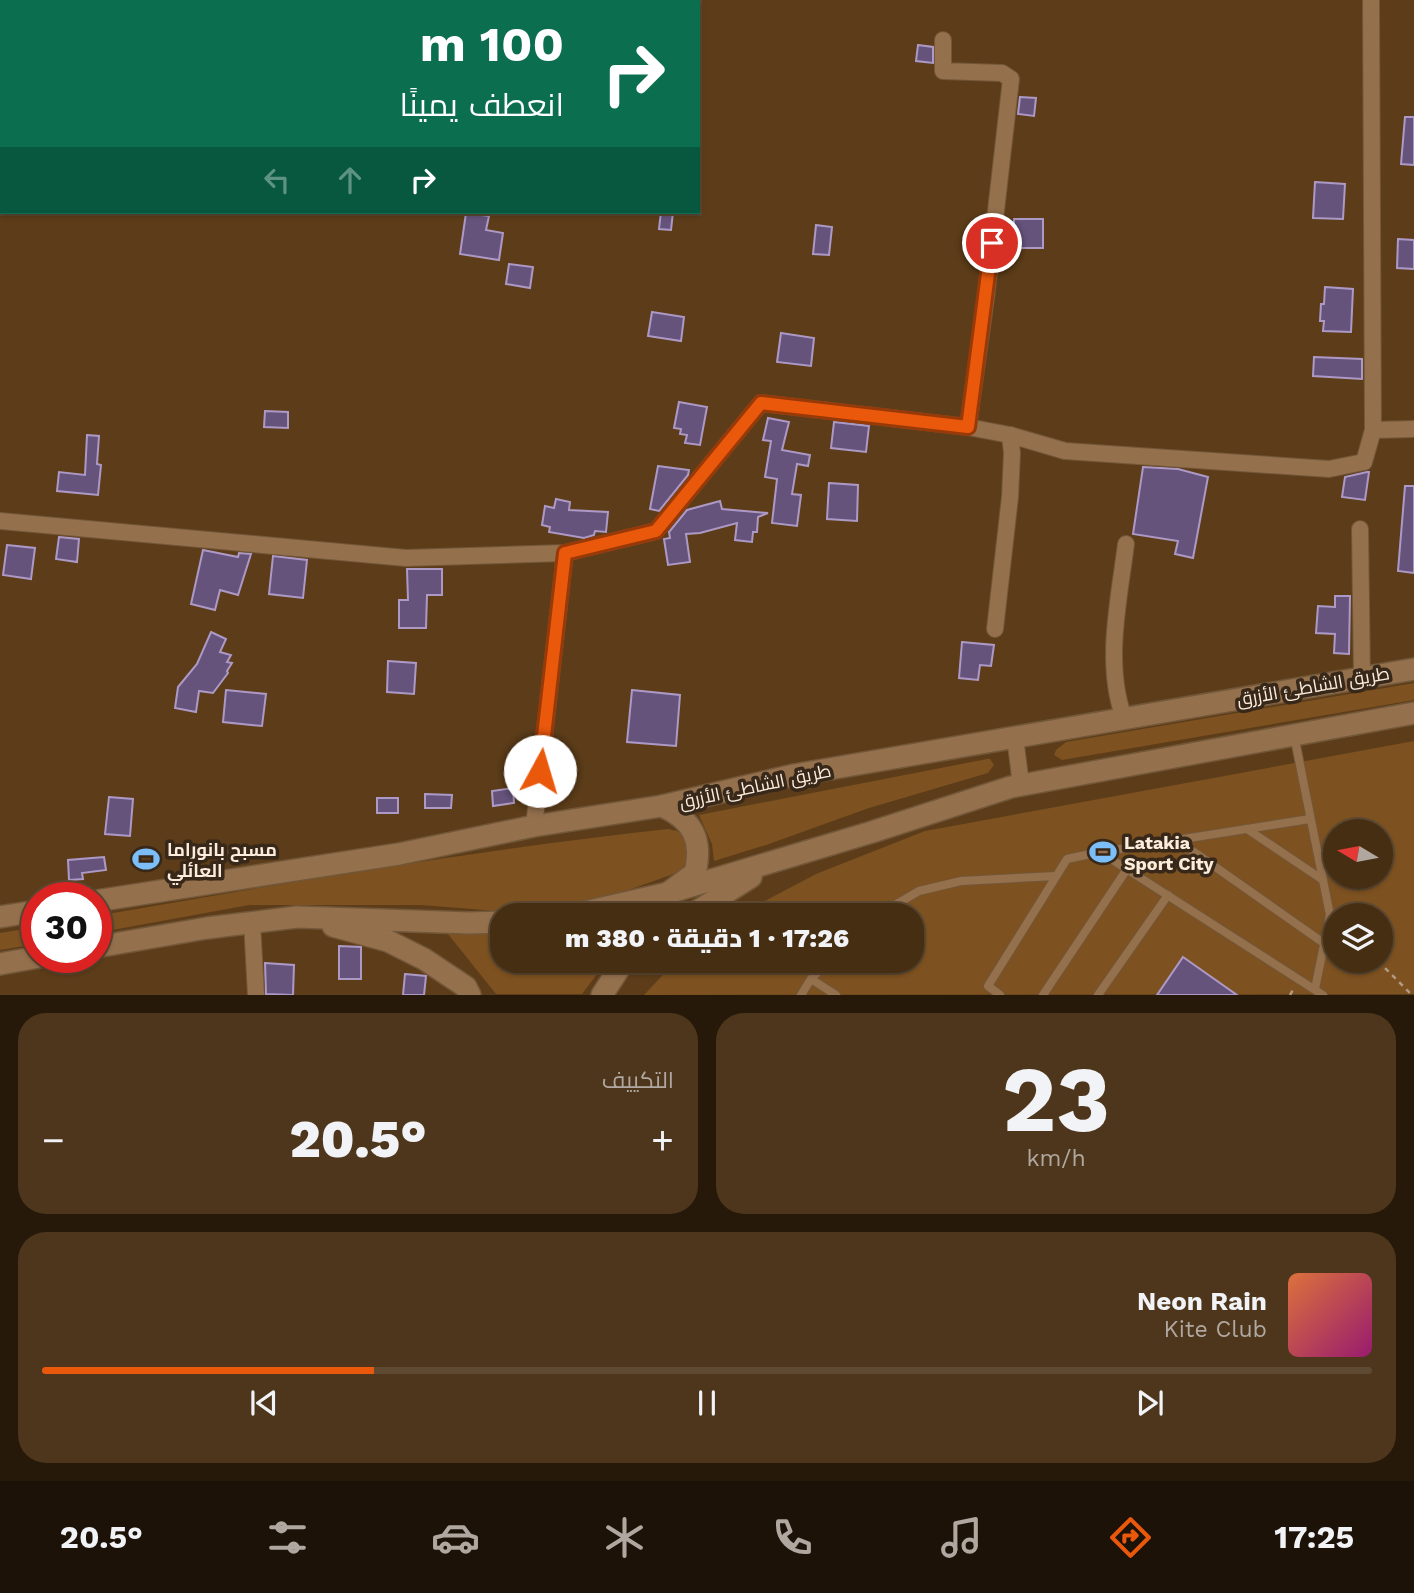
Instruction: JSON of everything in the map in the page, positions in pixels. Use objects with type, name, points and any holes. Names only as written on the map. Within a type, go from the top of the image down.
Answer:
[{"type":"main road","name":"طريق الشاطئ الأزرق","points":[[112,899],[399,854],[534,826],[662,806],[794,775],[1414,669]]},
{"type":"main road","points":[[624,903],[779,860],[1021,785],[1414,713]]},
{"type":"main road","points":[[662,806],[681,815],[690,826],[700,854],[695,873],[668,893],[662,903]]},
{"type":"main road","points":[[710,903],[779,860]]},
{"type":"main road","points":[[0,916],[21,913]]},
{"type":"main road","points":[[297,917],[388,941],[425,958],[466,987],[470,995]]},
{"type":"main road","points":[[112,944],[297,917],[490,922]]},
{"type":"main road","points":[[0,964],[21,960]]},
{"type":"main road","points":[[602,995],[618,973]]},
{"type":"street","points":[[0,521],[406,558],[565,553],[656,531],[761,403],[968,427],[1010,435],[1065,451],[1329,469],[1364,461],[1373,430],[1371,0]]},
{"type":"street","points":[[943,40],[943,71],[1002,73],[1011,79],[968,427]]},
{"type":"street","points":[[1373,430],[1414,429]]},
{"type":"street","points":[[995,629],[1010,496],[1010,435]]},
{"type":"street","points":[[1360,529],[1363,678]]},
{"type":"street","points":[[1124,718],[1116,696],[1115,624],[1126,544]]},
{"type":"street","points":[[534,826],[565,553]]},
{"type":"street","points":[[1015,737],[1021,785]]},
{"type":"street","points":[[252,922],[256,995]]},
{"type":"lane","points":[[1294,735],[1323,880]]},
{"type":"lane","points":[[1000,995],[988,986],[1067,859],[1310,820]]},
{"type":"lane","points":[[1247,829],[1323,880]]},
{"type":"lane","points":[[1177,840],[1323,943]]},
{"type":"lane","points":[[1100,852],[1319,992],[1323,960]]},
{"type":"lane","points":[[1043,995],[1127,869]]},
{"type":"lane","points":[[898,903],[919,891],[961,881],[1056,876]]},
{"type":"lane","points":[[1098,995],[1168,895]]},
{"type":"lane","points":[[801,995],[817,973]]},
{"type":"lane","points":[[811,979],[836,995]]},
{"type":"path","points":[[1390,973],[1412,995]]},
{"type":"shaded area","points":[[1414,683],[1414,700],[1062,760],[1054,755],[1066,742]]},
{"type":"shaded area","name":"Latakia Sport City","points":[[1414,741],[1414,994],[644,995],[665,973],[924,973],[924,903],[761,903],[816,874],[925,831]]},
{"type":"shaded area","points":[[987,759],[994,765],[988,773],[869,808],[714,861],[712,844],[699,815]]},
{"type":"shaded area","points":[[668,829],[677,831],[686,839],[690,851],[688,861],[679,872],[609,897],[578,903],[490,903],[490,910],[421,905],[249,905],[112,930],[112,913],[453,857]]},
{"type":"shaded area","points":[[21,930],[21,947],[0,950],[0,933]]},
{"type":"shaded area","points":[[448,934],[490,934],[490,973],[598,973],[582,994],[496,994]]},
{"type":"building","points":[[918,45],[933,47],[933,63],[916,61]]},
{"type":"building","points":[[1020,97],[1036,98],[1034,116],[1018,114]]},
{"type":"building","points":[[1405,117],[1414,117],[1414,165],[1401,164]]},
{"type":"building","points":[[1315,182],[1345,184],[1343,219],[1313,218]]},
{"type":"building","points":[[466,214],[489,216],[486,230],[503,233],[499,260],[460,254]]},
{"type":"building","points":[[661,214],[673,214],[671,230],[659,229]]},
{"type":"building","points":[[1014,219],[1043,219],[1043,248],[1014,248]]},
{"type":"building","points":[[816,225],[832,227],[829,255],[813,254]]},
{"type":"building","points":[[1398,239],[1414,240],[1414,269],[1397,268]]},
{"type":"building","points":[[509,264],[533,267],[530,288],[506,284]]},
{"type":"building","points":[[1325,287],[1353,289],[1351,332],[1323,331],[1324,321],[1320,321]]},
{"type":"building","points":[[652,312],[684,317],[681,341],[648,336]]},
{"type":"building","points":[[781,333],[814,338],[811,366],[777,362]]},
{"type":"building","points":[[1314,357],[1362,359],[1362,379],[1313,376]]},
{"type":"building","points":[[679,402],[707,407],[700,445],[685,443],[687,435],[680,434],[681,429],[674,428]]},
{"type":"building","points":[[265,411],[288,412],[288,428],[264,427]]},
{"type":"building","points":[[768,418],[789,422],[782,450],[810,455],[808,466],[797,464],[792,494],[801,495],[797,526],[772,523],[777,479],[765,477],[771,441],[763,440]]},
{"type":"building","points":[[834,422],[869,426],[866,452],[831,448]]},
{"type":"building","points":[[87,435],[99,436],[97,464],[101,465],[98,495],[57,491],[59,472],[85,475]]},
{"type":"building","points":[[658,466],[689,470],[688,475],[659,511],[650,509]]},
{"type":"building","points":[[1143,467],[1178,469],[1208,477],[1193,558],[1175,554],[1178,541],[1133,534]]},
{"type":"building","points":[[1369,472],[1365,500],[1342,497],[1345,477]]},
{"type":"building","points":[[829,483],[858,485],[857,521],[827,519]]},
{"type":"building","points":[[1405,486],[1414,486],[1414,573],[1398,571]]},
{"type":"building","points":[[556,499],[570,502],[569,510],[608,512],[606,532],[595,531],[594,535],[584,538],[549,532],[550,527],[542,525],[545,506],[554,508]]},
{"type":"building","points":[[720,501],[722,509],[768,513],[758,517],[757,532],[753,532],[752,542],[735,540],[737,523],[686,534],[690,562],[668,565],[664,539],[670,538],[669,532],[687,510]]},
{"type":"building","points":[[59,537],[79,539],[77,562],[56,559]]},
{"type":"building","points":[[7,545],[35,548],[31,579],[3,575]]},
{"type":"building","points":[[203,550],[238,557],[239,553],[251,554],[238,595],[220,590],[215,610],[191,604]]},
{"type":"building","points":[[273,556],[307,560],[303,598],[269,594]]},
{"type":"building","points":[[407,569],[442,569],[442,595],[427,595],[426,628],[399,628],[399,600],[408,600]]},
{"type":"building","points":[[1335,596],[1350,596],[1349,654],[1334,653],[1335,634],[1316,633],[1318,606],[1335,607]]},
{"type":"building","points":[[211,632],[226,639],[220,652],[231,655],[227,662],[232,663],[228,673],[213,693],[199,691],[196,712],[175,708],[178,687],[197,664]]},
{"type":"building","points":[[962,642],[994,645],[991,666],[980,665],[978,680],[959,678]]},
{"type":"building","points":[[388,661],[416,663],[414,694],[387,692]]},
{"type":"building","points":[[226,690],[266,694],[262,726],[223,722]]},
{"type":"building","points":[[632,690],[680,695],[676,746],[627,742]]},
{"type":"building","points":[[513,788],[514,803],[493,806],[492,791]]},
{"type":"building","points":[[425,794],[452,795],[451,808],[425,808]]},
{"type":"building","points":[[109,797],[133,799],[130,836],[105,834]]},
{"type":"building","points":[[377,798],[398,798],[398,813],[377,813]]},
{"type":"building","points":[[104,857],[106,870],[82,873],[83,879],[69,880],[68,860]]},
{"type":"building","points":[[339,946],[361,947],[361,979],[339,979]]},
{"type":"building","points":[[1183,957],[1237,995],[1157,995]]},
{"type":"building","points":[[265,963],[294,965],[293,995],[266,994]]},
{"type":"building","points":[[405,974],[426,976],[424,995],[403,995]]},
{"type":"place","name":"Latakia Sport City","points":[[1103,852]]},
{"type":"place","name":"مسبح بانوراما العائلي","points":[[146,859]]},
{"type":"route","points":[[540,771],[565,553],[656,531],[761,403],[968,427],[992,243]]}]
